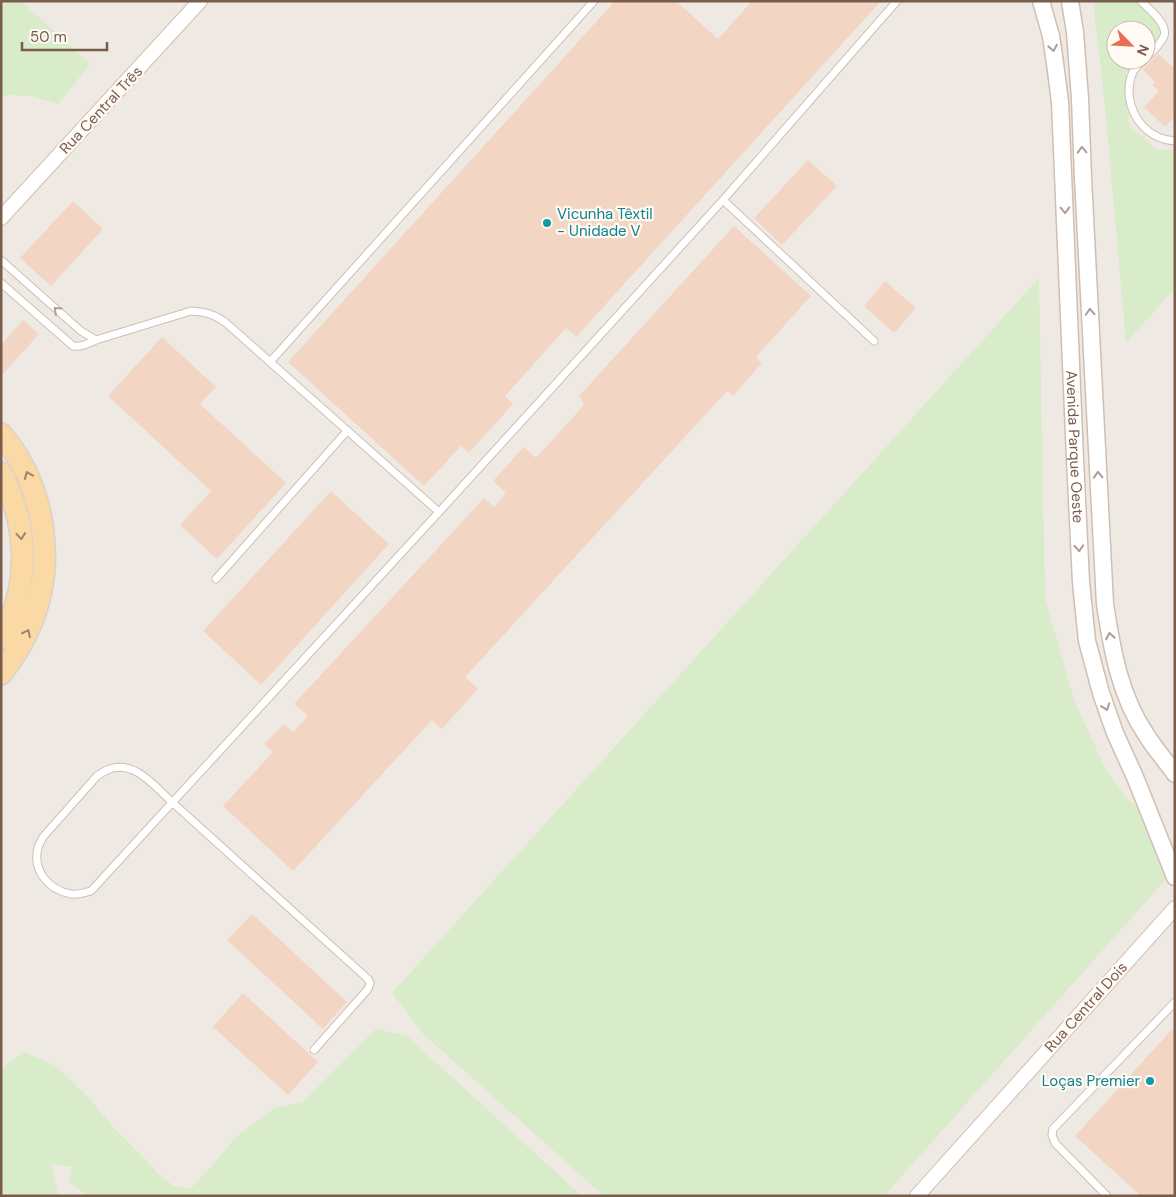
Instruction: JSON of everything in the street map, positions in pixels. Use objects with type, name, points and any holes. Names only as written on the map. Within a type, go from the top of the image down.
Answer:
[{"type":"main road","points":[[1,434],[24,466],[38,502],[43,529],[44,551],[43,576],[30,628],[15,655],[1,674]]},
{"type":"main road","points":[[1,473],[20,522],[22,562],[19,590],[13,613],[8,627],[1,638]]},
{"type":"street","name":"Rua Central Três","points":[[1,218],[200,1]]},
{"type":"street","name":"Avenida Parque Oeste","points":[[1041,1],[1051,36],[1060,102],[1081,582],[1087,640],[1101,693],[1113,727],[1175,877]]},
{"type":"street","name":"Avenida Parque Oeste","points":[[1070,1],[1080,99],[1105,604],[1115,660],[1128,700],[1146,736],[1174,770]]},
{"type":"street","name":"Rua Central Dois","points":[[917,1196],[1175,908]]},
{"type":"lane","points":[[270,362],[594,1]]},
{"type":"lane","points":[[314,1050],[368,989],[370,983],[368,979],[173,803],[144,776],[135,770],[120,767],[107,770],[96,776],[43,837],[38,848],[37,862],[41,876],[51,886],[60,891],[81,894],[91,891],[173,803],[723,200],[896,1]]},
{"type":"lane","points":[[1141,1],[1162,23],[1165,30],[1163,39],[1156,47]]},
{"type":"lane","points":[[1134,70],[1130,79],[1130,103],[1140,124],[1159,138],[1175,141]]},
{"type":"lane","points":[[723,200],[874,341]]},
{"type":"lane","points":[[1,260],[81,331],[96,340]]},
{"type":"lane","points":[[1,283],[72,346],[79,346],[191,311],[215,315],[439,512]]},
{"type":"lane","points":[[216,579],[347,431]]},
{"type":"lane","points":[[1107,1196],[1055,1143],[1052,1135],[1053,1129],[1175,1002]]},
{"type":"shaded area","points":[[1,1],[1175,1],[1175,1196],[1,1196]]},
{"type":"green space","points":[[1,1],[21,1],[90,64],[58,104],[31,96],[6,95],[1,99]]},
{"type":"green space","points":[[1093,1],[1135,1],[1154,20],[1106,20],[1106,70],[1129,70],[1126,73],[1126,89],[1130,126],[1157,150],[1175,150],[1175,288],[1126,343],[1105,107]]},
{"type":"green space","points":[[1156,23],[1161,33],[1156,42]]},
{"type":"green space","points":[[1039,278],[1045,598],[1074,700],[1106,770],[1127,798],[1175,844],[1175,869],[884,1196],[604,1196],[423,1034],[392,993]]},
{"type":"green space","points":[[376,1029],[407,1036],[582,1196],[87,1196],[69,1182],[72,1167],[51,1163],[59,1196],[1,1196],[1,1068],[24,1052],[56,1066],[88,1097],[114,1128],[163,1178],[174,1186],[190,1189],[237,1136],[273,1109],[302,1103]]},
{"type":"building","name":"Vicunha Têxtil - Unidade V","points":[[615,1],[676,1],[718,39],[752,1],[881,1],[576,337],[566,328],[505,396],[513,404],[469,453],[461,446],[424,486],[288,362]]},
{"type":"building","points":[[1158,54],[1175,69],[1175,116],[1165,127],[1144,107],[1159,91],[1152,85],[1155,82],[1143,70],[1156,70],[1156,56]]},
{"type":"building","points":[[808,160],[837,186],[782,245],[754,218]]},
{"type":"building","points":[[73,201],[103,229],[51,286],[20,258]]},
{"type":"building","points":[[734,226],[811,296],[756,357],[762,363],[733,396],[727,391],[465,677],[478,689],[442,729],[432,720],[293,871],[223,806],[273,752],[264,744],[284,724],[293,732],[308,716],[294,704],[484,498],[494,507],[506,493],[493,481],[524,447],[536,458],[584,405],[579,396]]},
{"type":"building","points":[[885,281],[916,308],[894,333],[864,306]]},
{"type":"building","points":[[23,320],[39,334],[1,376],[1,345]]},
{"type":"building","points":[[162,337],[216,387],[200,404],[286,483],[217,559],[180,525],[211,491],[108,396]]},
{"type":"building","points":[[331,491],[389,544],[261,685],[203,631]]},
{"type":"building","points":[[252,914],[347,1002],[323,1029],[227,940]]},
{"type":"building","points":[[243,993],[318,1062],[288,1095],[213,1027]]},
{"type":"building","name":"Loças Premier","points":[[1175,1026],[1175,1196],[1141,1196],[1075,1136]]},
{"type":"place","name":"Vicunha Têxtil - Unidade V","points":[[547,223]]},
{"type":"place","name":"Loças Premier","points":[[1150,1081]]}]
